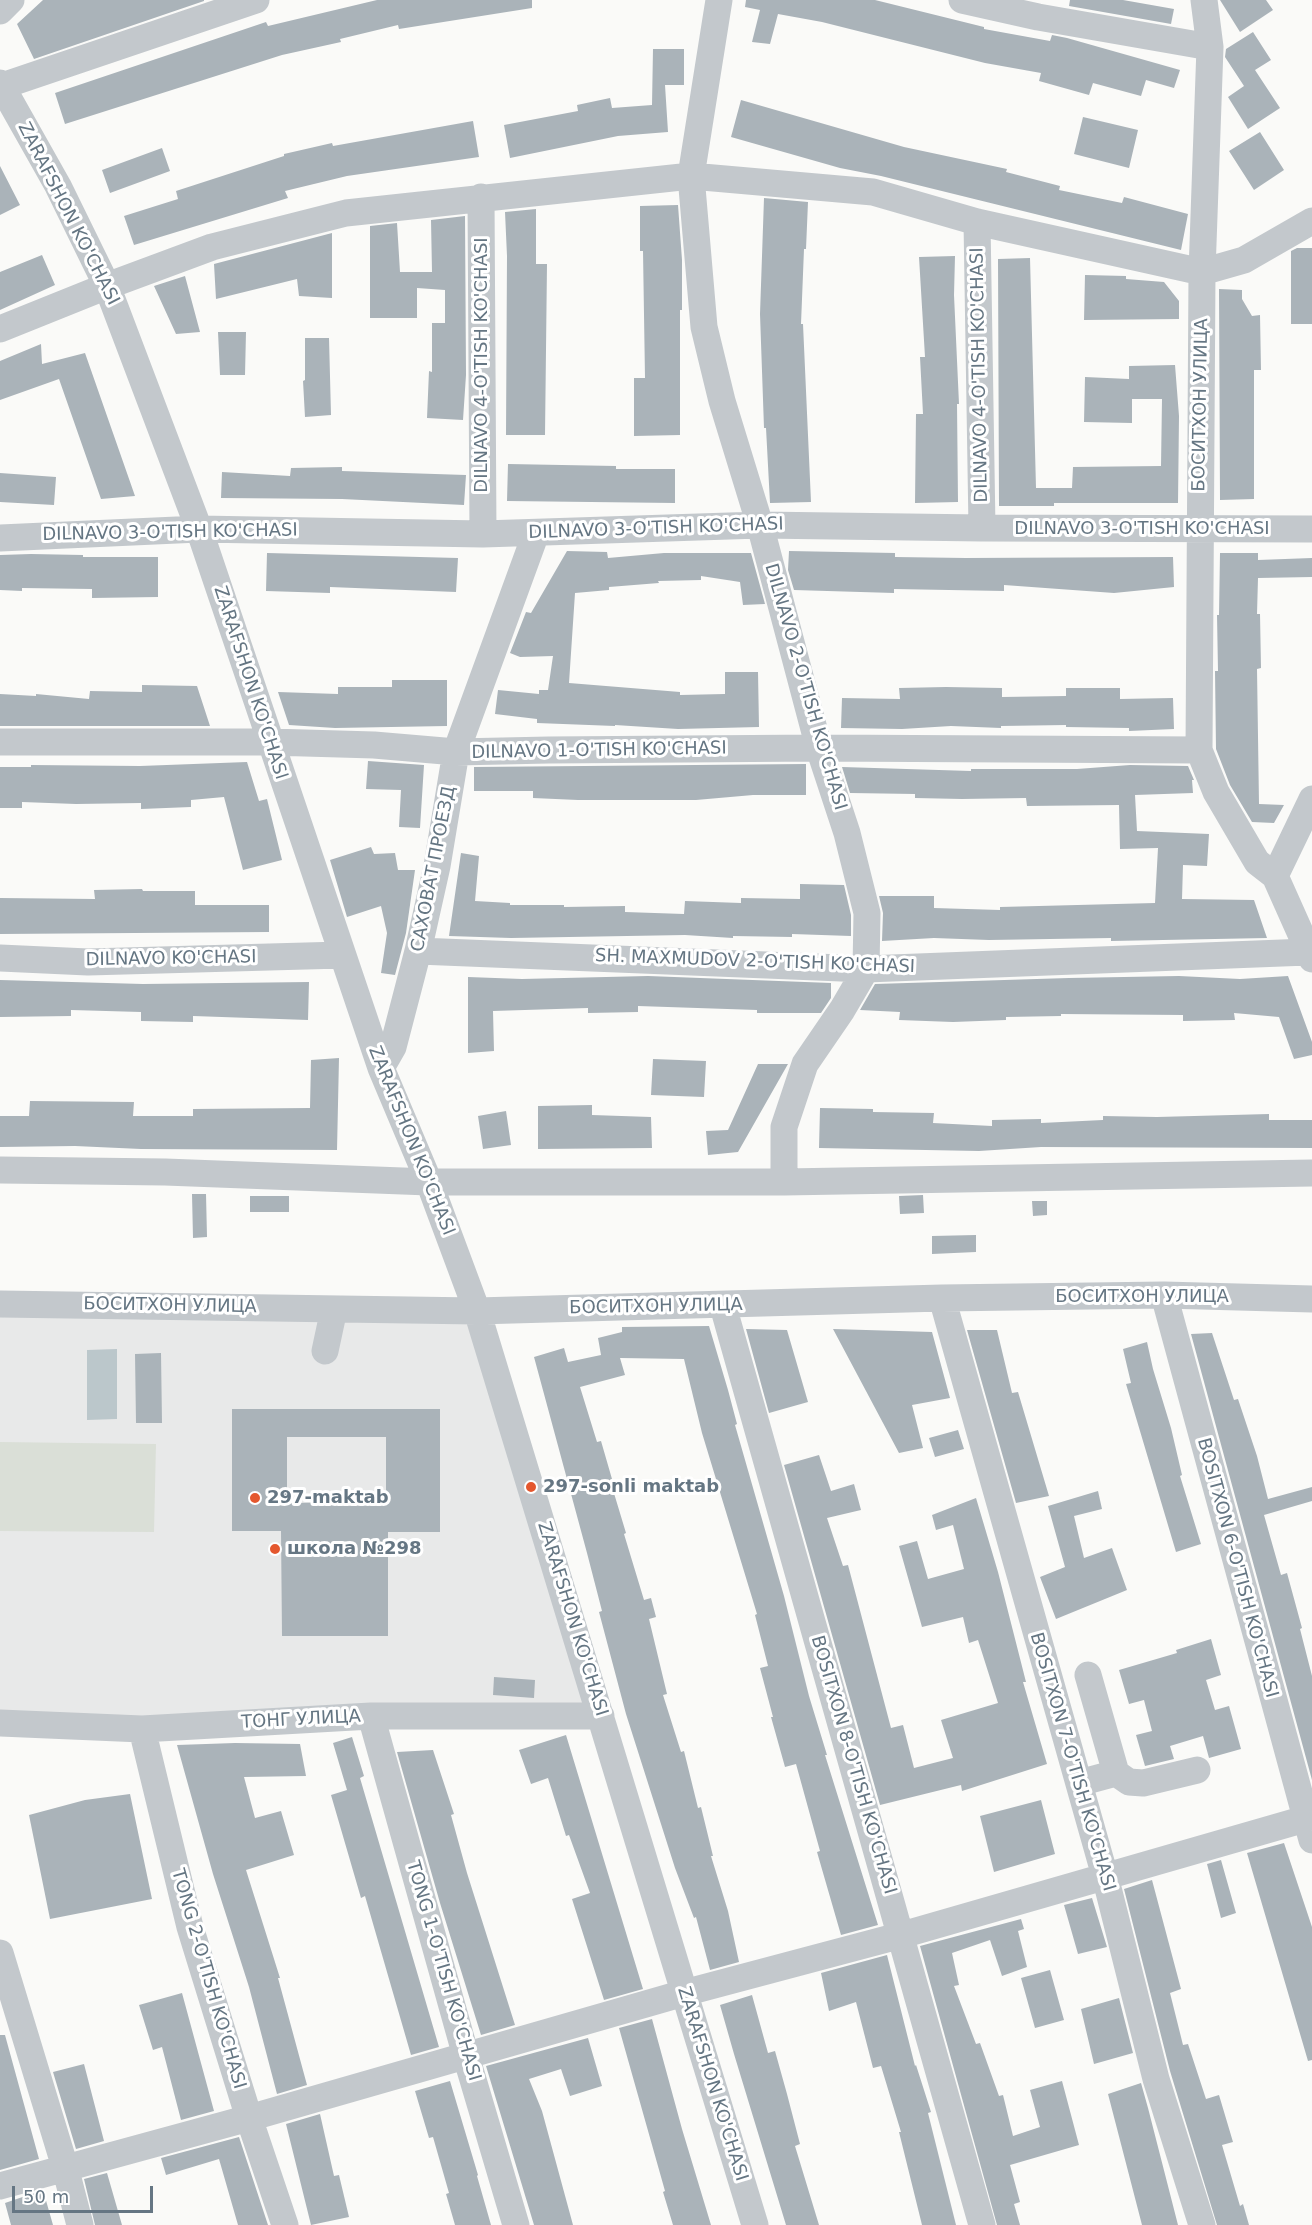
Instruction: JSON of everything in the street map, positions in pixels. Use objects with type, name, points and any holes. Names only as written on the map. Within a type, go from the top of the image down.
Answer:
[{"type":"street","points":[[0,11],[11,0]]},
{"type":"street","points":[[1,84],[256,0]]},
{"type":"street","name":"DILNAVO 2-O'TISH KO'CHASI","points":[[719,0],[691,176],[704,327],[722,401],[760,525],[819,748],[847,832],[867,913],[866,969],[842,1010],[805,1064],[784,1128],[784,1182]]},
{"type":"street","points":[[962,0],[1210,47]]},
{"type":"street","name":"БОСИТХОН УЛИЦА","points":[[1204,0],[1210,47],[1202,272],[1199,750],[1216,792],[1257,862],[1275,876],[1310,956]]},
{"type":"street","name":"ZARAFSHON KO'CHASI","points":[[1,84],[58,186],[107,286],[199,529],[381,1068],[429,1182],[477,1311],[755,2225]]},
{"type":"street","name":"DILNAVO 4-O'TISH KO'CHASI","points":[[0,329],[107,286],[212,248],[346,213],[691,176],[873,192],[977,222],[1202,272],[1244,260],[1312,220]]},
{"type":"street","name":"DILNAVO 4-O'TISH KO'CHASI","points":[[481,197],[483,534]]},
{"type":"street","name":"DILNAVO 4-O'TISH KO'CHASI","points":[[977,222],[982,528]]},
{"type":"street","name":"DILNAVO 3-O'TISH KO'CHASI","points":[[0,538],[199,529],[483,534],[760,525],[1312,529]]},
{"type":"street","name":"САХОВАТ ПРОЕЗД","points":[[381,1068],[393,1047],[418,951],[437,866],[456,752],[536,533]]},
{"type":"street","name":"DILNAVO 1-O'TISH KO'CHASI","points":[[0,742],[270,742],[374,745],[456,752],[819,748],[1199,750]]},
{"type":"street","points":[[1275,876],[1312,800]]},
{"type":"street","name":"SH. MAXMUDOV 2-O'TISH KO'CHASI","points":[[418,951],[866,969],[1310,956]]},
{"type":"street","name":"DILNAVO KO'CHASI","points":[[0,958],[88,962],[342,955]]},
{"type":"street","points":[[0,1170],[165,1172],[429,1182],[784,1182],[1312,1173]]},
{"type":"street","name":"БОСИТХОН УЛИЦА","points":[[0,1304],[477,1311],[723,1306],[942,1298],[1164,1295],[1312,1299]]},
{"type":"street","name":"BOSITXON 6-O'TISH KO'CHASI","points":[[1164,1295],[1309,1829]]},
{"type":"street","name":"BOSITXON 7-O'TISH KO'CHASI","points":[[942,1298],[1105,1876],[1156,2079],[1202,2225]]},
{"type":"street","name":"BOSITXON 8-O'TISH KO'CHASI","points":[[723,1306],[982,2225]]},
{"type":"street","points":[[325,1351],[334,1309]]},
{"type":"street","points":[[1088,1675],[1116,1773],[1129,1782],[1143,1783],[1197,1770]]},
{"type":"street","name":"ТОНГ УЛИЦА","points":[[0,1723],[142,1729],[371,1716],[601,1716]]},
{"type":"street","name":"TONG 1-O'TISH KO'CHASI","points":[[371,1716],[516,2225]]},
{"type":"street","name":"TONG 2-O'TISH KO'CHASI","points":[[142,1729],[190,1927],[249,2118],[285,2225]]},
{"type":"street","points":[[1079,1783],[1116,1773]]},
{"type":"street","points":[[0,2186],[249,2118],[684,1993],[902,1935],[1105,1876],[1309,1829]]},
{"type":"street","points":[[0,1953],[65,2167],[80,2225]]},
{"type":"shaded area","name":"школа №298","points":[[0,1304],[477,1311],[601,1716],[0,1723]]},
{"type":"shaded area","points":[[117,1349],[117,1419],[87,1420],[87,1350]]},
{"type":"shaded area","points":[[0,1442],[156,1444],[154,1532],[0,1531]]},
{"type":"building","points":[[43,0],[204,1],[34,59],[17,24]]},
{"type":"building","points":[[377,0],[532,0],[532,8],[399,29],[398,25],[340,39],[341,42],[282,55],[65,124],[55,93],[266,22],[268,26]]},
{"type":"building","points":[[746,0],[875,0],[984,27],[984,29],[1050,41],[1052,35],[1067,38],[1180,70],[1174,88],[1146,80],[1141,96],[1093,83],[1089,95],[1039,81],[1041,73],[985,63],[822,22],[778,14],[770,44],[752,42],[760,10],[745,7]]},
{"type":"building","points":[[1070,0],[1123,0],[1174,9],[1171,24],[1069,6]]},
{"type":"building","points":[[1220,0],[1266,0],[1273,10],[1240,32]]},
{"type":"building","points":[[1253,32],[1271,60],[1255,70],[1280,108],[1248,129],[1228,97],[1244,86],[1225,57],[1226,49]]},
{"type":"building","points":[[653,49],[684,49],[684,85],[665,85],[668,132],[618,136],[510,158],[504,125],[578,111],[577,105],[610,98],[612,108],[652,105]]},
{"type":"building","points":[[741,100],[904,147],[1007,169],[1006,172],[1060,186],[1059,190],[1122,203],[1124,197],[1188,214],[1181,250],[881,176],[840,168],[731,137]]},
{"type":"building","points":[[1083,117],[1138,130],[1129,168],[1074,154]]},
{"type":"building","points":[[473,121],[479,157],[347,176],[285,191],[288,198],[134,245],[124,216],[178,199],[176,191],[284,156],[284,154],[332,143],[333,146]]},
{"type":"building","points":[[1260,132],[1284,170],[1254,190],[1229,151]]},
{"type":"building","points":[[162,148],[170,171],[110,193],[102,170]]},
{"type":"building","points":[[0,166],[20,205],[0,215]]},
{"type":"building","points":[[764,198],[808,202],[801,324],[803,324],[811,502],[770,503],[766,428],[764,428],[760,314]]},
{"type":"building","points":[[678,205],[682,260],[680,435],[634,436],[634,378],[645,378],[640,206]]},
{"type":"building","points":[[536,209],[536,264],[547,264],[545,435],[506,435],[507,256],[505,212]]},
{"type":"building","points":[[465,216],[466,375],[463,420],[427,418],[429,371],[432,372],[432,323],[445,323],[445,290],[417,288],[417,318],[370,318],[370,226],[397,223],[400,272],[432,272],[431,220]]},
{"type":"building","points":[[332,233],[332,298],[299,296],[297,279],[216,299],[214,264]]},
{"type":"building","points":[[1297,248],[1312,248],[1312,324],[1291,324],[1291,251]]},
{"type":"building","points":[[42,255],[55,285],[0,310],[0,272]]},
{"type":"building","points":[[955,256],[954,295],[959,404],[957,404],[958,502],[915,503],[916,414],[923,414],[920,357],[925,357],[919,257]]},
{"type":"building","points":[[1030,258],[1036,488],[1072,488],[1073,467],[1161,466],[1162,399],[1132,399],[1132,423],[1084,422],[1085,377],[1129,379],[1129,366],[1175,365],[1179,416],[1178,503],[1054,503],[1054,506],[999,506],[998,259]]},
{"type":"building","points":[[1085,275],[1126,276],[1126,279],[1164,282],[1179,301],[1179,319],[1084,320]]},
{"type":"building","points":[[185,276],[200,332],[176,334],[154,286]]},
{"type":"building","points":[[1219,289],[1242,290],[1242,299],[1252,316],[1260,315],[1261,370],[1254,370],[1254,499],[1220,500]]},
{"type":"building","points":[[218,332],[246,332],[245,375],[220,375]]},
{"type":"building","points":[[305,338],[329,338],[331,415],[305,417],[303,381],[305,380]]},
{"type":"building","points":[[41,344],[42,364],[85,353],[135,496],[101,499],[59,379],[0,400],[0,361]]},
{"type":"building","points":[[508,464],[675,469],[675,503],[507,501]]},
{"type":"building","points":[[342,467],[342,471],[466,475],[464,505],[342,499],[221,498],[222,472],[290,476],[291,468]]},
{"type":"building","points":[[0,473],[56,477],[54,505],[0,502]]},
{"type":"building","points":[[567,551],[607,552],[608,558],[664,553],[751,553],[765,604],[743,605],[740,582],[701,576],[701,580],[658,581],[659,583],[609,587],[609,590],[575,593],[569,683],[680,692],[680,695],[725,694],[725,672],[758,672],[759,727],[678,729],[537,723],[537,719],[495,714],[498,690],[539,694],[539,690],[548,690],[553,656],[520,657],[510,653],[526,612],[531,613]]},
{"type":"building","points":[[789,551],[895,553],[895,557],[1173,557],[1174,587],[1114,593],[1004,585],[1004,591],[894,589],[894,593],[794,590],[788,570]]},
{"type":"building","points":[[267,553],[458,558],[456,592],[330,587],[330,593],[266,591]]},
{"type":"building","points":[[1220,553],[1258,553],[1258,560],[1312,558],[1312,577],[1258,578],[1257,614],[1260,614],[1261,668],[1257,669],[1259,804],[1284,805],[1274,823],[1252,822],[1230,785],[1216,749],[1215,671],[1218,671],[1217,615],[1219,615]]},
{"type":"building","points":[[0,555],[158,557],[158,597],[92,598],[92,589],[0,590]]},
{"type":"building","points":[[392,680],[447,680],[447,726],[335,728],[289,725],[278,692],[338,694],[338,687],[392,687]]},
{"type":"building","points":[[142,685],[197,686],[210,726],[0,726],[0,694],[36,696],[36,694],[89,699],[90,691],[142,692]]},
{"type":"building","points":[[899,688],[1002,688],[1002,697],[1066,696],[1066,688],[1120,688],[1120,699],[1173,698],[1174,729],[1129,731],[1129,728],[1066,727],[1066,725],[1001,726],[1001,728],[951,726],[902,729],[841,728],[842,698],[900,699]]},
{"type":"building","points":[[368,761],[424,765],[420,828],[399,827],[401,790],[366,789]]},
{"type":"building","points":[[247,762],[259,801],[267,799],[282,860],[243,870],[224,797],[191,800],[191,807],[141,809],[141,803],[22,802],[22,808],[0,808],[0,767],[140,766]]},
{"type":"building","points":[[806,764],[806,795],[753,795],[696,800],[578,800],[533,798],[533,791],[474,791],[474,767]]},
{"type":"building","points":[[1130,765],[1188,766],[1194,780],[1192,780],[1193,793],[1135,795],[1137,831],[1209,834],[1207,866],[1183,865],[1182,899],[1254,900],[1267,938],[1111,941],[1111,938],[989,940],[934,938],[882,941],[883,913],[879,896],[934,896],[934,908],[1000,910],[1000,907],[1155,903],[1158,848],[1120,849],[1119,805],[1027,806],[1026,798],[915,798],[915,794],[850,793],[842,767],[971,771],[971,769],[1077,769]]},
{"type":"building","points":[[371,847],[374,854],[395,853],[398,870],[415,870],[406,933],[395,975],[381,973],[387,933],[381,906],[347,917],[330,860]]},
{"type":"building","points":[[461,853],[479,856],[475,901],[510,903],[510,905],[625,906],[625,912],[684,914],[685,901],[741,903],[741,898],[800,899],[800,884],[844,885],[851,915],[851,936],[792,934],[792,937],[733,936],[733,938],[685,935],[511,938],[449,936]]},
{"type":"building","points":[[142,889],[143,891],[195,891],[195,905],[269,905],[269,932],[0,934],[0,898],[95,899],[94,890]]},
{"type":"building","points":[[648,976],[831,983],[831,998],[821,1013],[757,1013],[757,1010],[638,1006],[638,1012],[588,1013],[588,1008],[493,1011],[494,1051],[468,1053],[468,977],[522,979]]},
{"type":"building","points":[[1179,976],[1240,979],[1288,976],[1312,1042],[1312,1055],[1294,1059],[1279,1017],[1234,1013],[1235,1020],[1183,1021],[1183,1015],[1061,1014],[1061,1016],[1006,1017],[1006,1020],[953,1022],[899,1020],[900,1012],[860,1010],[875,984]]},
{"type":"building","points":[[0,980],[143,984],[309,982],[308,1020],[193,1016],[193,1022],[141,1021],[141,1012],[71,1010],[71,1016],[0,1017]]},
{"type":"building","points":[[339,1058],[337,1150],[0,1147],[0,1116],[29,1116],[30,1101],[134,1102],[133,1116],[193,1116],[193,1109],[310,1108],[311,1060]]},
{"type":"building","points":[[653,1059],[706,1061],[704,1097],[651,1095]]},
{"type":"building","points":[[758,1064],[788,1064],[738,1152],[708,1155],[706,1131],[728,1130]]},
{"type":"building","points":[[592,1105],[592,1115],[651,1117],[652,1148],[538,1149],[538,1106]]},
{"type":"building","points":[[820,1108],[934,1113],[933,1123],[992,1126],[992,1120],[1041,1119],[1041,1123],[1103,1120],[1103,1116],[1269,1114],[1269,1120],[1312,1120],[1312,1148],[1041,1147],[979,1151],[819,1148]]},
{"type":"building","points":[[506,1111],[511,1145],[483,1149],[478,1116]]},
{"type":"building","points":[[192,1194],[206,1194],[207,1237],[193,1238]]},
{"type":"building","points":[[923,1195],[924,1213],[900,1214],[899,1196]]},
{"type":"building","points":[[250,1196],[289,1196],[289,1212],[250,1212]]},
{"type":"building","points":[[1032,1201],[1047,1201],[1047,1215],[1033,1216]]},
{"type":"building","points":[[976,1235],[976,1252],[932,1254],[932,1236]]},
{"type":"building","points":[[709,1326],[827,1755],[825,1755],[878,1925],[841,1935],[817,1852],[820,1851],[796,1764],[785,1767],[771,1717],[773,1717],[760,1668],[768,1666],[755,1615],[757,1614],[702,1433],[684,1359],[620,1358],[625,1375],[580,1387],[597,1442],[601,1441],[626,1533],[624,1534],[644,1600],[651,1598],[656,1617],[649,1619],[667,1694],[663,1695],[681,1752],[684,1751],[698,1808],[701,1807],[713,1856],[711,1856],[728,1911],[739,1962],[710,1970],[696,1917],[694,1918],[675,1868],[626,1714],[599,1612],[602,1611],[534,1357],[564,1348],[568,1362],[601,1355],[598,1338],[622,1332],[622,1327]]},
{"type":"building","points":[[746,1329],[787,1330],[808,1402],[769,1413]]},
{"type":"building","points":[[833,1329],[932,1332],[950,1398],[912,1405],[923,1448],[899,1453]]},
{"type":"building","points":[[967,1330],[997,1330],[1012,1393],[1018,1392],[1049,1496],[1016,1503]]},
{"type":"building","points":[[1212,1333],[1234,1400],[1238,1399],[1257,1456],[1268,1499],[1312,1487],[1312,1501],[1264,1515],[1281,1575],[1287,1573],[1312,1676],[1312,1780],[1191,1334]]},
{"type":"building","points":[[1147,1342],[1171,1428],[1182,1475],[1180,1476],[1201,1544],[1176,1552],[1126,1384],[1131,1383],[1123,1349]]},
{"type":"building","points":[[161,1353],[162,1423],[136,1423],[135,1354]]},
{"type":"building","points":[[232,1409],[440,1409],[440,1532],[388,1532],[388,1636],[282,1636],[281,1531],[232,1531]],"holes":[[[287,1437],[386,1437],[386,1502],[287,1503]]]},
{"type":"building","points":[[958,1430],[964,1449],[935,1457],[929,1438]]},
{"type":"building","points":[[819,1455],[831,1491],[854,1484],[861,1510],[827,1518],[843,1566],[848,1565],[891,1728],[903,1725],[914,1768],[953,1758],[941,1720],[998,1703],[978,1640],[969,1643],[963,1617],[922,1627],[899,1546],[917,1541],[928,1579],[964,1569],[953,1525],[936,1530],[932,1515],[976,1498],[998,1572],[1026,1682],[1023,1682],[1047,1764],[962,1791],[961,1785],[880,1805],[784,1465]]},
{"type":"building","points":[[1098,1491],[1102,1509],[1074,1516],[1084,1558],[1112,1548],[1127,1590],[1056,1619],[1040,1577],[1065,1567],[1048,1506]]},
{"type":"building","points":[[1211,1639],[1221,1675],[1206,1680],[1215,1710],[1229,1706],[1241,1749],[1209,1758],[1203,1736],[1170,1746],[1174,1759],[1145,1766],[1136,1735],[1152,1731],[1144,1700],[1129,1704],[1119,1670],[1177,1653],[1176,1650]]},
{"type":"building","points":[[494,1677],[535,1680],[534,1698],[493,1695]]},
{"type":"building","points":[[566,1735],[643,1989],[604,2000],[572,1899],[590,1893],[569,1835],[566,1836],[548,1778],[531,1784],[519,1750]]},
{"type":"building","points":[[352,1737],[364,1776],[360,1778],[439,2047],[411,2055],[365,1896],[361,1898],[331,1795],[347,1790],[333,1743]]},
{"type":"building","points":[[300,1744],[306,1776],[244,1777],[255,1818],[281,1811],[294,1855],[246,1870],[280,1978],[278,1978],[307,2085],[277,2094],[249,1987],[213,1874],[177,1745]]},
{"type":"building","points":[[433,1750],[454,1814],[451,1815],[467,1873],[515,2025],[481,2035],[397,1752]]},
{"type":"building","points":[[130,1794],[152,1899],[50,1919],[29,1815],[85,1800]]},
{"type":"building","points":[[1041,1800],[1055,1854],[994,1872],[980,1816]]},
{"type":"building","points":[[1284,1843],[1312,1927],[1312,2060],[1308,2061],[1247,1853]]},
{"type":"building","points":[[1221,1860],[1236,1913],[1221,1918],[1207,1864]]},
{"type":"building","points":[[1152,1880],[1181,1989],[1170,1993],[1183,2045],[1188,2044],[1206,2099],[1219,2095],[1233,2142],[1222,2145],[1240,2206],[1243,2204],[1249,2225],[1217,2225],[1170,2071],[1124,1889]]},
{"type":"building","points":[[1092,1898],[1107,1947],[1078,1954],[1064,1905]]},
{"type":"building","points":[[1021,1919],[1024,1929],[1018,1931],[1027,1967],[1002,1976],[990,1940],[952,1953],[959,1985],[954,1986],[976,2044],[980,2043],[999,2096],[1003,2095],[1013,2136],[1040,2127],[1030,2090],[1062,2081],[1079,2145],[1010,2165],[1020,2202],[1014,2204],[1020,2225],[997,2225],[920,1946]]},
{"type":"building","points":[[887,1955],[915,2066],[931,2112],[928,2113],[956,2225],[922,2225],[899,2132],[901,2132],[881,2066],[873,2068],[856,2002],[829,2011],[821,1973]]},
{"type":"building","points":[[1050,1970],[1064,2020],[1035,2028],[1021,1978]]},
{"type":"building","points":[[182,1993],[214,2111],[181,2120],[162,2047],[153,2050],[139,2005]]},
{"type":"building","points":[[752,1995],[768,2053],[775,2051],[800,2144],[795,2146],[819,2225],[786,2225],[734,2054],[720,2005]]},
{"type":"building","points":[[1119,1998],[1133,2053],[1094,2064],[1081,2009]]},
{"type":"building","points":[[652,2019],[711,2225],[673,2225],[663,2192],[665,2191],[619,2028]]},
{"type":"building","points":[[0,2035],[5,2035],[39,2159],[0,2170]]},
{"type":"building","points":[[588,2038],[602,2086],[570,2096],[561,2069],[529,2079],[542,2111],[573,2225],[534,2225],[486,2066]]},
{"type":"building","points":[[84,2064],[104,2141],[76,2149],[53,2072]]},
{"type":"building","points":[[450,2081],[491,2225],[455,2225],[446,2194],[449,2193],[433,2137],[429,2138],[415,2091]]},
{"type":"building","points":[[1141,2083],[1178,2225],[1142,2225],[1108,2094]]},
{"type":"building","points":[[320,2114],[334,2176],[339,2175],[349,2217],[311,2225],[286,2124]]},
{"type":"building","points":[[239,2137],[268,2225],[238,2225],[219,2159],[166,2175],[161,2158]]},
{"type":"building","points":[[107,2173],[122,2225],[95,2225],[84,2179]]},
{"type":"building","points":[[43,2190],[53,2225],[11,2225],[5,2203]]},
{"type":"place","name":"297-sonli maktab","points":[[531,1487]]},
{"type":"place","name":"297-maktab","points":[[255,1498]]},
{"type":"place","name":"школа №298","points":[[275,1549]]}]
